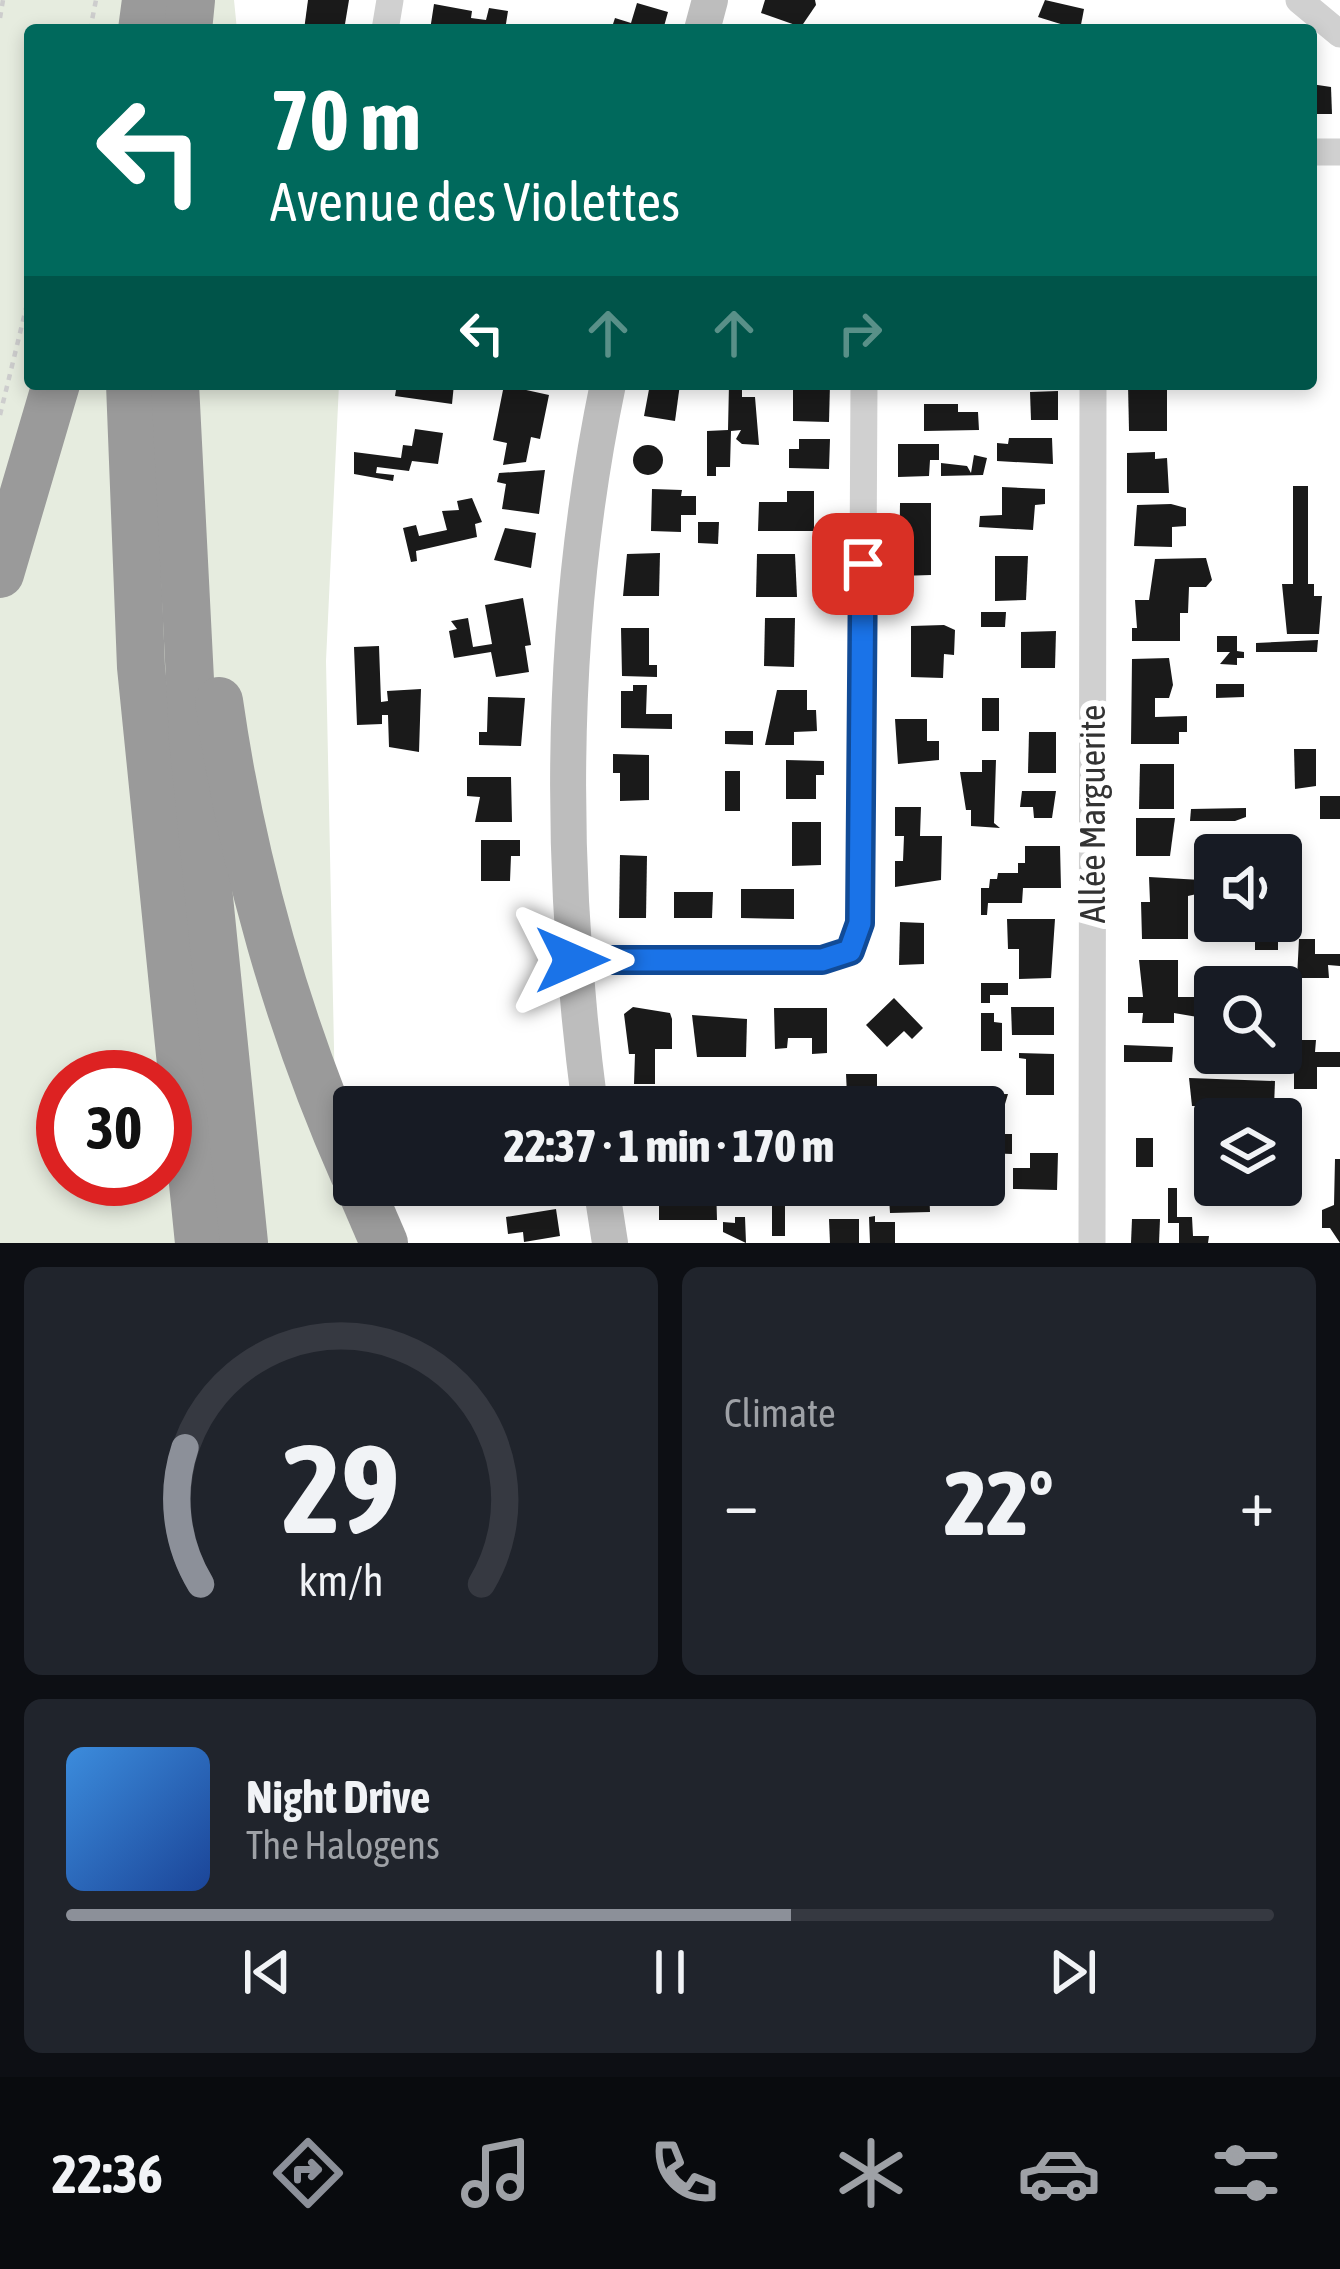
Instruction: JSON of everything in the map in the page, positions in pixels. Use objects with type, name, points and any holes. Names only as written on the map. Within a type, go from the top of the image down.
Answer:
[{"type":"highway","points":[[0,574],[54,390]]},
{"type":"highway","points":[[130,390],[142,687],[200,1243]]},
{"type":"highway","points":[[176,390],[182,577],[244,1243]]},
{"type":"highway","points":[[182,577],[208,626],[243,831],[274,951],[333,1115]]},
{"type":"highway","points":[[368,1206],[384,1243]]},
{"type":"street","points":[[1299,0],[1340,34]]},
{"type":"street","points":[[587,1086],[566,858],[571,632],[588,476],[607,390]]},
{"type":"street","points":[[572,960],[822,960],[850,951],[860,923],[864,390]]},
{"type":"street","name":"Allée Marguerite","points":[[1092,1243],[1093,390]]},
{"type":"street","points":[[604,1206],[610,1243]]},
{"type":"path","points":[[0,18],[3,0]]},
{"type":"path","points":[[0,415],[24,317]]},
{"type":"shaded area","points":[[0,0],[234,0],[236,24],[24,24],[24,390],[339,390],[326,661],[333,1206],[343,1206],[360,1243],[0,1243]]},
{"type":"building","points":[[308,0],[349,0],[345,24],[305,24]]},
{"type":"building","points":[[765,0],[815,0],[816,5],[803,24],[761,13]]},
{"type":"building","points":[[1045,0],[1084,9],[1081,24],[1038,17]]},
{"type":"building","points":[[637,3],[668,12],[665,24],[613,24],[615,18],[631,23]]},
{"type":"building","points":[[434,4],[472,11],[471,18],[486,20],[489,8],[508,11],[506,24],[431,24]]},
{"type":"building","points":[[1317,85],[1331,87],[1332,114],[1317,114]]},
{"type":"building","points":[[396,390],[453,390],[452,404],[395,396]]},
{"type":"building","points":[[503,390],[549,395],[540,439],[531,437],[526,462],[503,465],[507,443],[493,440]]},
{"type":"building","points":[[649,390],[679,390],[675,421],[644,416]]},
{"type":"building","points":[[729,390],[755,397],[759,445],[742,444],[736,439],[741,430],[731,431],[730,467],[716,467],[716,476],[707,476],[707,431],[728,430]]},
{"type":"building","points":[[793,390],[830,390],[829,422],[793,421]]},
{"type":"building","points":[[1128,390],[1167,390],[1167,431],[1129,431]]},
{"type":"building","points":[[1058,391],[1058,420],[1031,420],[1030,392]]},
{"type":"building","points":[[924,404],[958,404],[958,412],[978,412],[979,430],[924,431]]},
{"type":"building","points":[[415,429],[443,433],[438,464],[412,461],[409,471],[377,467],[376,473],[394,475],[393,481],[354,474],[354,452],[401,458],[403,445],[412,446]]},
{"type":"building","points":[[1009,438],[1052,438],[1053,464],[997,461],[997,443],[1008,444]]},
{"type":"building","points":[[799,439],[830,439],[829,469],[789,468],[789,449],[799,449]]},
{"type":"building","points":[[898,444],[939,444],[939,460],[930,460],[929,476],[898,477]]},
{"type":"building","points":[[648,445],[663,460],[648,475],[633,460]]},
{"type":"building","points":[[1155,452],[1155,459],[1167,458],[1169,493],[1127,493],[1127,453]]},
{"type":"building","points":[[974,455],[987,458],[983,475],[941,476],[941,463],[967,466],[971,473]]},
{"type":"building","points":[[545,470],[539,514],[502,509],[506,484],[497,482],[499,473]]},
{"type":"building","points":[[1293,486],[1308,486],[1308,584],[1314,584],[1314,596],[1322,596],[1319,634],[1287,634],[1282,584],[1293,584]]},
{"type":"building","points":[[1002,487],[1045,489],[1045,504],[1035,505],[1033,530],[979,527],[980,516],[1002,515]]},
{"type":"building","points":[[652,489],[682,490],[681,496],[696,496],[696,515],[681,515],[681,532],[651,531]]},
{"type":"building","points":[[787,491],[814,491],[814,531],[758,531],[759,502],[787,502]]},
{"type":"building","points":[[472,498],[482,522],[475,524],[477,537],[416,551],[417,561],[411,562],[403,528],[416,525],[419,536],[447,530],[442,511],[459,510],[457,501]]},
{"type":"building","points":[[900,503],[931,503],[931,575],[899,576]]},
{"type":"building","points":[[1137,505],[1186,508],[1186,526],[1172,527],[1172,547],[1134,546]]},
{"type":"building","points":[[698,522],[719,522],[718,544],[698,543]]},
{"type":"building","points":[[505,528],[536,533],[531,568],[494,560]]},
{"type":"building","points":[[660,553],[659,596],[623,596],[627,554]]},
{"type":"building","points":[[757,554],[795,554],[797,597],[756,597]]},
{"type":"building","points":[[995,556],[1028,556],[1026,600],[995,601]]},
{"type":"building","points":[[1206,558],[1212,580],[1206,587],[1189,587],[1188,613],[1180,613],[1180,641],[1132,641],[1132,628],[1137,628],[1135,600],[1149,600],[1155,559]]},
{"type":"building","points":[[523,598],[531,645],[525,646],[529,672],[496,677],[491,652],[454,658],[449,631],[457,629],[451,621],[468,618],[473,647],[492,644],[485,605]]},
{"type":"building","points":[[981,612],[1006,612],[1005,627],[981,627]]},
{"type":"building","points":[[765,618],[795,618],[794,667],[764,666]]},
{"type":"building","points":[[944,625],[955,630],[954,655],[944,654],[943,678],[911,677],[911,626]]},
{"type":"building","points":[[621,628],[649,628],[649,665],[657,665],[657,677],[622,676]]},
{"type":"building","points":[[1056,631],[1055,668],[1021,668],[1021,632]]},
{"type":"building","points":[[1217,636],[1237,636],[1237,651],[1244,652],[1244,658],[1237,658],[1237,665],[1220,664],[1230,652],[1217,652]]},
{"type":"building","points":[[1318,640],[1317,652],[1256,652],[1256,643]]},
{"type":"building","points":[[379,646],[381,702],[388,701],[387,691],[421,689],[419,752],[389,747],[388,715],[382,715],[382,724],[357,725],[354,647]]},
{"type":"building","points":[[1169,658],[1173,685],[1169,698],[1155,698],[1155,717],[1187,716],[1187,732],[1179,732],[1179,744],[1131,744],[1132,659]]},
{"type":"building","points":[[1216,684],[1244,684],[1244,697],[1216,698]]},
{"type":"building","points":[[633,685],[647,685],[646,714],[672,714],[672,729],[621,728],[621,691],[633,691]]},
{"type":"building","points":[[777,690],[807,690],[807,710],[816,710],[817,731],[794,732],[794,745],[765,745]]},
{"type":"building","points":[[488,697],[525,698],[521,746],[479,745],[479,732],[487,732]]},
{"type":"building","points":[[982,698],[999,698],[999,731],[982,731]]},
{"type":"building","points":[[895,719],[927,719],[927,741],[939,741],[939,760],[898,764]]},
{"type":"building","points":[[725,731],[753,731],[753,745],[725,744]]},
{"type":"building","points":[[1029,732],[1056,732],[1056,773],[1028,773]]},
{"type":"building","points":[[1294,749],[1316,749],[1316,786],[1295,789]]},
{"type":"building","points":[[613,754],[649,755],[649,800],[620,801],[620,773],[613,773]]},
{"type":"building","points":[[786,760],[824,761],[824,775],[816,775],[816,799],[786,799]]},
{"type":"building","points":[[982,760],[996,760],[994,823],[1000,828],[971,826],[971,810],[966,810],[960,772],[982,772]]},
{"type":"building","points":[[1140,764],[1174,764],[1174,809],[1139,809]]},
{"type":"building","points":[[725,771],[740,771],[740,811],[725,811]]},
{"type":"building","points":[[467,777],[511,777],[512,822],[475,822],[480,797],[467,796]]},
{"type":"building","points":[[1022,791],[1056,791],[1052,818],[1034,818],[1033,807],[1020,807]]},
{"type":"building","points":[[1320,796],[1340,796],[1340,819],[1320,819]]},
{"type":"building","points":[[895,807],[921,807],[920,836],[942,836],[941,880],[895,887],[895,861],[903,861],[904,836],[895,836]]},
{"type":"building","points":[[1246,808],[1246,817],[1235,821],[1190,821],[1191,809]]},
{"type":"building","points":[[1136,818],[1175,818],[1170,856],[1136,856]]},
{"type":"building","points":[[792,822],[821,822],[821,865],[792,866]]},
{"type":"building","points":[[481,840],[520,840],[520,856],[511,856],[510,881],[481,881]]},
{"type":"building","points":[[1025,846],[1060,846],[1061,888],[1023,888],[1022,903],[988,903],[987,915],[981,915],[981,888],[989,888],[990,879],[997,879],[998,873],[1018,873],[1018,863],[1025,863]]},
{"type":"building","points":[[620,855],[647,856],[646,918],[619,918]]},
{"type":"building","points":[[1149,877],[1194,880],[1194,895],[1188,896],[1188,939],[1142,939],[1141,902],[1150,902]]},
{"type":"building","points":[[741,889],[794,889],[794,919],[741,918]]},
{"type":"building","points":[[674,892],[713,892],[712,918],[674,918]]},
{"type":"building","points":[[1007,919],[1055,919],[1051,978],[1019,979],[1019,949],[1008,949]]},
{"type":"building","points":[[900,922],[924,923],[924,964],[899,965]]},
{"type":"building","points":[[1302,939],[1315,939],[1315,954],[1340,954],[1340,966],[1328,965],[1329,978],[1302,978],[1302,966],[1298,966]]},
{"type":"building","points":[[1255,942],[1278,942],[1278,950],[1255,950]]},
{"type":"building","points":[[1139,960],[1178,960],[1178,997],[1194,997],[1194,1016],[1174,1013],[1174,1023],[1142,1023],[1143,1013],[1128,1013],[1128,997],[1143,997]]},
{"type":"building","points":[[981,983],[1008,983],[1008,995],[990,995],[990,1003],[981,1003]]},
{"type":"building","points":[[894,998],[923,1028],[912,1039],[904,1031],[887,1047],[866,1025]]},
{"type":"building","points":[[633,1007],[670,1013],[672,1019],[672,1049],[655,1049],[655,1084],[634,1084],[635,1054],[629,1054],[624,1014]]},
{"type":"building","points":[[1011,1007],[1054,1007],[1054,1035],[1012,1035]]},
{"type":"building","points":[[774,1008],[827,1008],[827,1053],[812,1054],[812,1038],[788,1038],[787,1048],[775,1049]]},
{"type":"building","points":[[981,1013],[994,1013],[994,1022],[1002,1023],[1002,1051],[981,1051]]},
{"type":"building","points":[[692,1015],[747,1019],[746,1057],[697,1057]]},
{"type":"building","points":[[1302,1040],[1316,1040],[1315,1052],[1340,1052],[1340,1067],[1317,1067],[1317,1089],[1294,1089],[1294,1074],[1302,1074]]},
{"type":"building","points":[[1124,1045],[1173,1047],[1172,1062],[1124,1062]]},
{"type":"building","points":[[1019,1053],[1054,1054],[1054,1095],[1026,1095],[1026,1059],[1019,1058]]},
{"type":"building","points":[[846,1074],[877,1074],[877,1086],[847,1086]]},
{"type":"building","points":[[1189,1078],[1275,1081],[1274,1098],[1194,1098],[1192,1106]]},
{"type":"building","points":[[1005,1134],[1012,1134],[1012,1154],[1005,1154]]},
{"type":"building","points":[[1136,1138],[1153,1138],[1153,1167],[1136,1167]]},
{"type":"building","points":[[1030,1153],[1058,1153],[1057,1190],[1013,1189],[1013,1168],[1030,1168]]},
{"type":"building","points":[[1335,1159],[1340,1159],[1340,1243],[1330,1228],[1322,1228],[1322,1210],[1334,1205]]},
{"type":"building","points":[[1168,1188],[1177,1188],[1177,1217],[1192,1217],[1193,1236],[1209,1236],[1208,1243],[1179,1243],[1179,1223],[1168,1223]]},
{"type":"building","points":[[659,1206],[717,1206],[717,1220],[659,1220]]},
{"type":"building","points":[[772,1206],[785,1206],[785,1236],[772,1236]]},
{"type":"building","points":[[890,1206],[930,1206],[930,1212],[890,1213]]},
{"type":"building","points":[[556,1209],[560,1236],[524,1242],[523,1232],[508,1234],[506,1217]]},
{"type":"building","points":[[875,1216],[875,1222],[895,1222],[895,1243],[870,1243],[869,1217]]},
{"type":"building","points":[[735,1217],[745,1217],[746,1243],[723,1232],[723,1222],[735,1223]]},
{"type":"building","points":[[829,1219],[859,1219],[859,1243],[830,1243]]},
{"type":"building","points":[[1132,1219],[1160,1219],[1159,1243],[1131,1243]]},
{"type":"route","points":[[572,960],[822,960],[850,951],[860,923],[863,564]]}]
